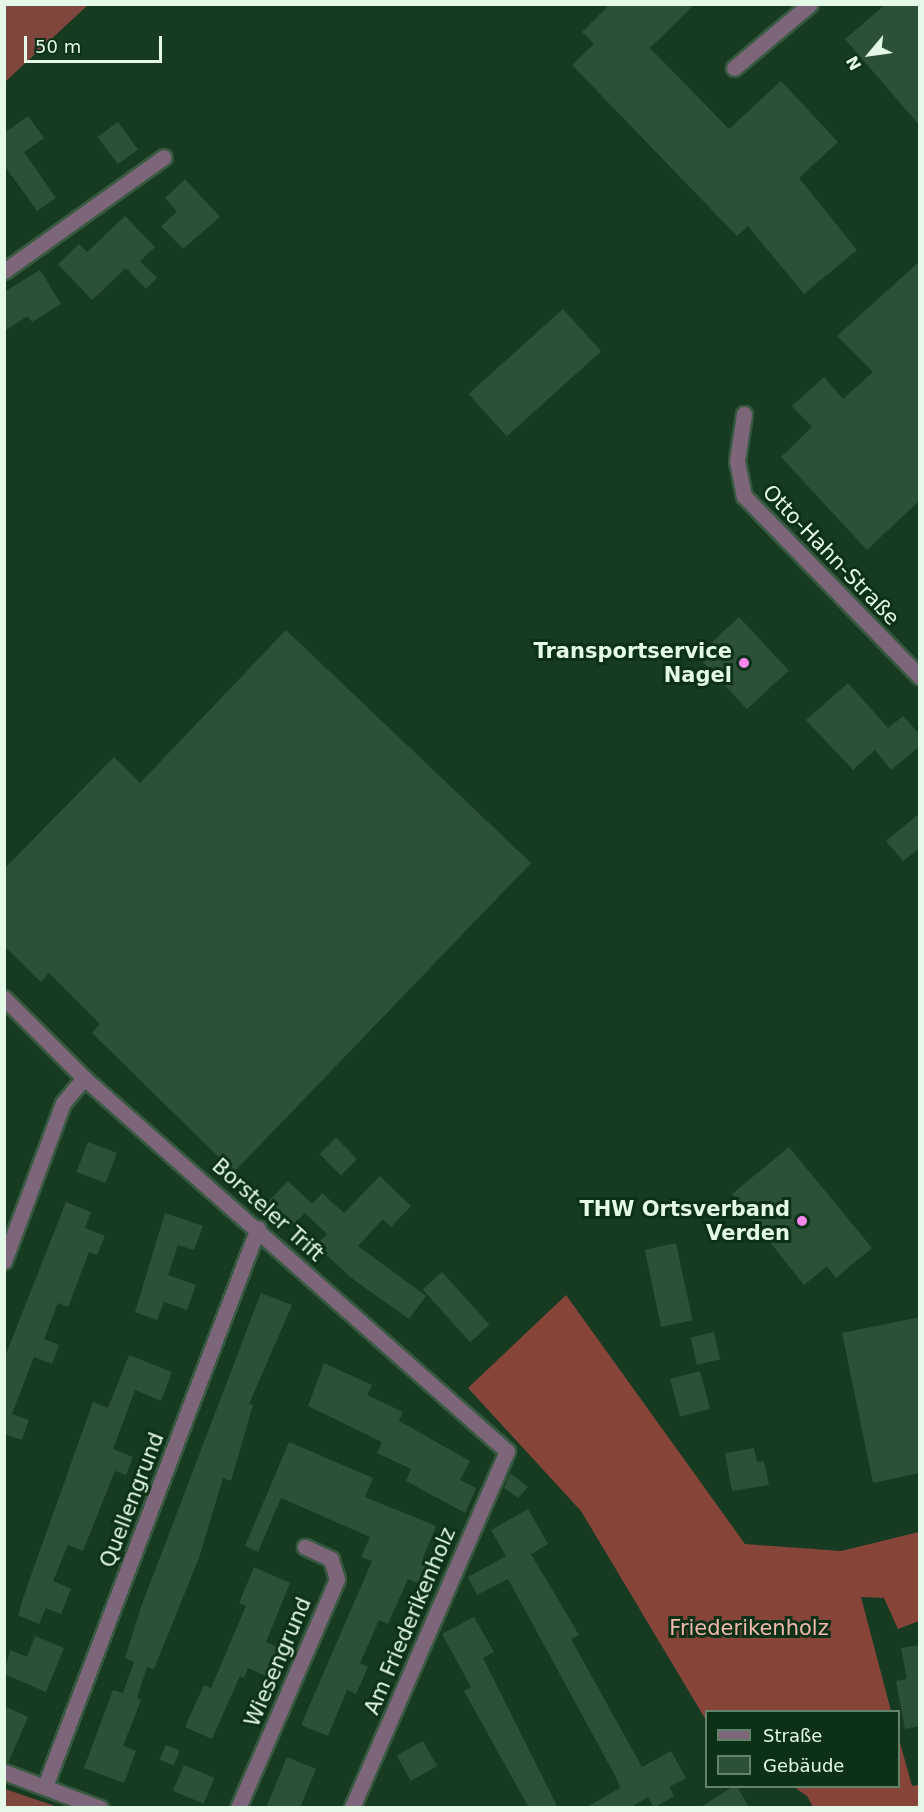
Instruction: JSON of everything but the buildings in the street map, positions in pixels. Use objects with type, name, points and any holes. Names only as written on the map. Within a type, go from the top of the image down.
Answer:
[{"type":"street","points":[[734,68],[810,4]]},
{"type":"street","points":[[4,271],[164,157]]},
{"type":"street","name":"Otto-Hahn-Straße","points":[[744,414],[737,461],[744,496],[920,677]]},
{"type":"street","name":"Borsteler Trift","points":[[4,998],[84,1078],[258,1228],[507,1451]]},
{"type":"street","points":[[4,1261],[63,1103],[84,1078]]},
{"type":"street","name":"Quellengrund","points":[[45,1786],[258,1228]]},
{"type":"street","name":"Am Friederikenholz","points":[[352,1808],[507,1451]]},
{"type":"street","name":"Wiesengrund","points":[[238,1808],[337,1579],[331,1559],[305,1547]]},
{"type":"street","points":[[4,1772],[100,1808]]},
{"type":"shaded area","points":[[5,4],[88,4],[88,5],[5,82]]},
{"type":"shaded area","points":[[5,1789],[58,1807],[5,1807]]},
{"type":"green space","name":"Friederikenholz","points":[[566,1295],[745,1544],[841,1551],[919,1532],[919,1621],[898,1629],[884,1598],[861,1597],[891,1710],[705,1710],[705,1718],[581,1511],[468,1388]]},
{"type":"green space","points":[[900,1743],[912,1786],[919,1785],[919,1807],[813,1807],[807,1796],[795,1788],[900,1788]]},
{"type":"place","name":"Transportservice Nagel","points":[[744,663]]},
{"type":"place","name":"THW Ortsverband Verden","points":[[802,1221]]}]
